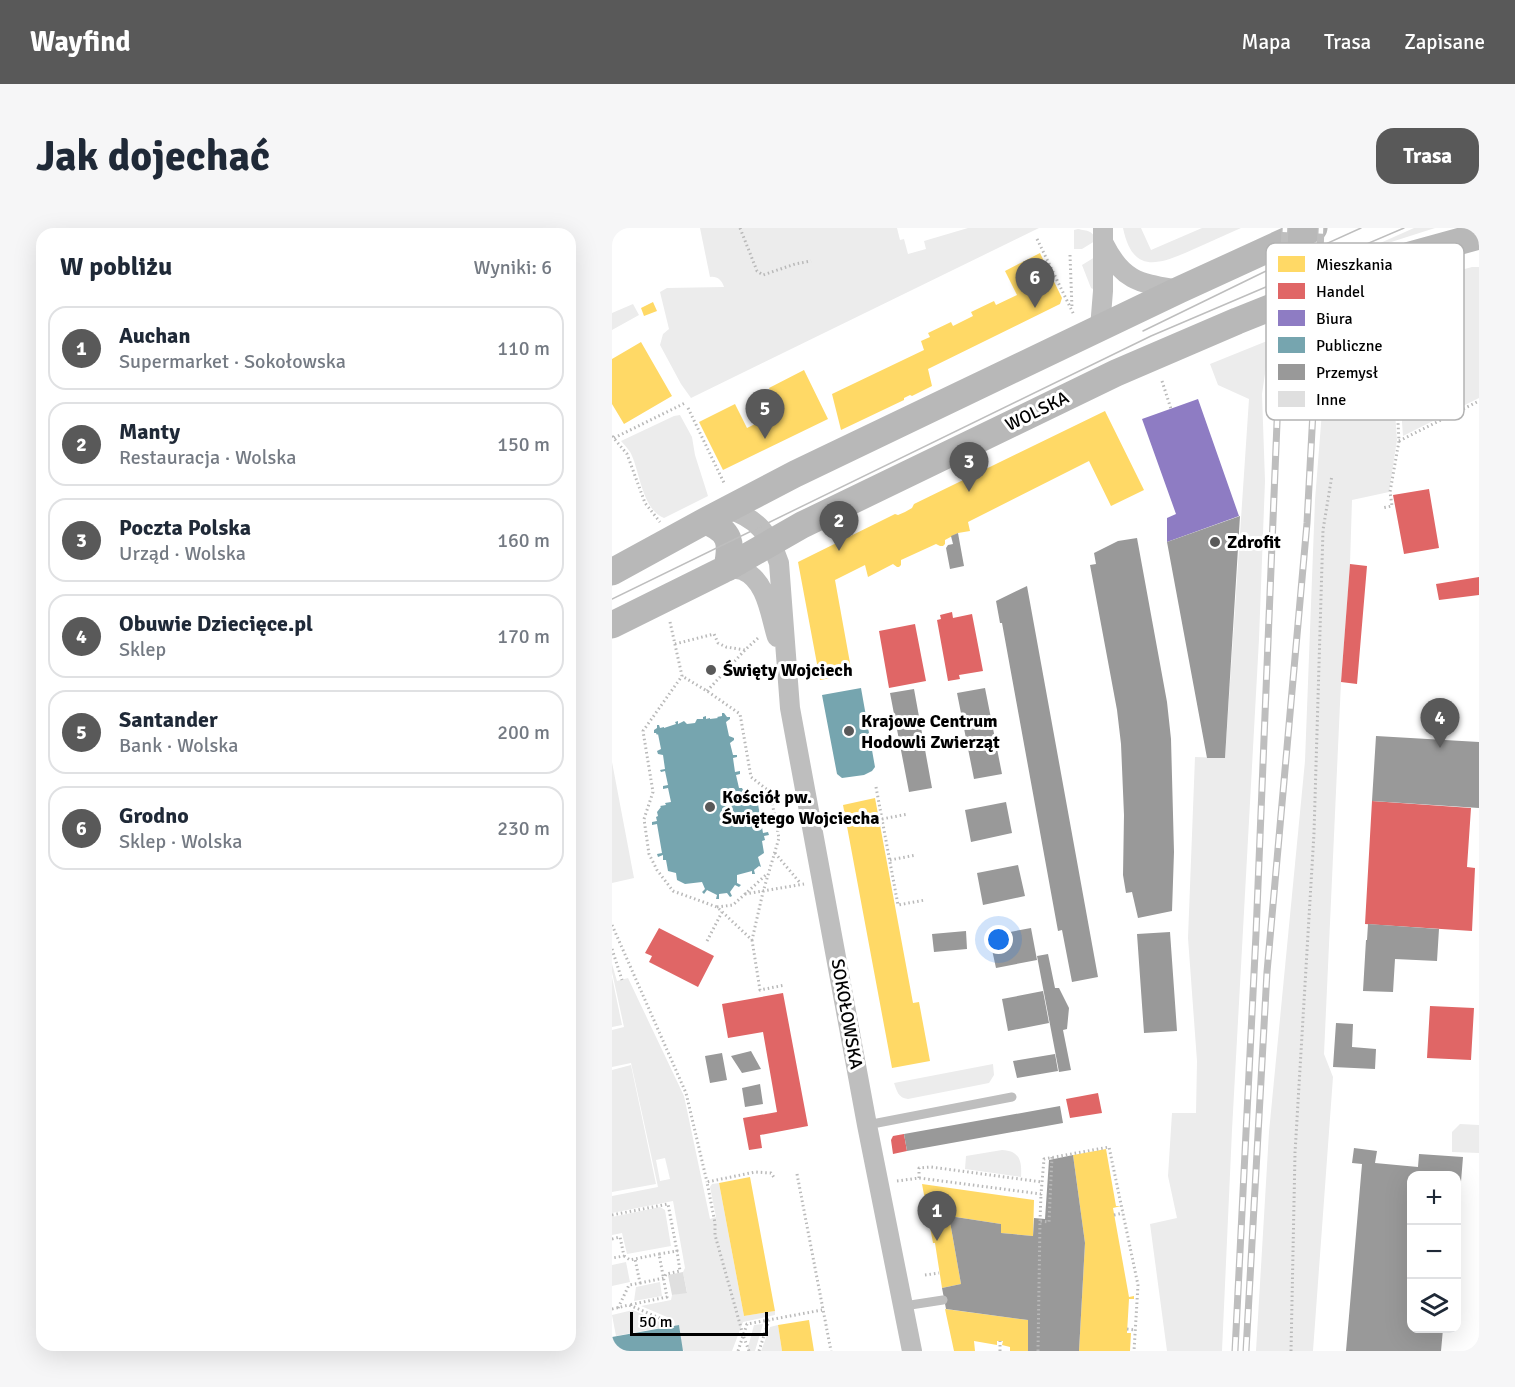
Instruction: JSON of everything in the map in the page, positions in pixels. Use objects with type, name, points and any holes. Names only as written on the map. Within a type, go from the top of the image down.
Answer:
[{"type":"main road","points":[[1281,243],[1314,228]]},
{"type":"main road","name":"WOLSKA","points":[[1454,243],[1479,236]]},
{"type":"main road","points":[[612,572],[720,508],[1266,250]]},
{"type":"main road","name":"WOLSKA","points":[[612,625],[727,568],[802,525],[1116,373],[1266,309]]},
{"type":"main road","points":[[720,508],[720,528],[728,538],[730,548],[727,568]]},
{"type":"street","points":[[1104,236],[1111,258],[1118,268],[1131,278],[1144,284],[1179,290]]},
{"type":"street","points":[[1100,328],[1104,236]]},
{"type":"street","name":"SOKOŁOWSKA","points":[[720,508],[741,513],[754,521],[770,542],[779,563],[790,708],[867,1125],[912,1351]]},
{"type":"street","name":"SOKOŁOWSKA","points":[[727,568],[740,569],[752,576],[765,595],[788,677]]},
{"type":"lane","points":[[867,1125],[1012,1097]]},
{"type":"lane","points":[[903,1306],[943,1300]]},
{"type":"path","points":[[740,228],[757,271],[763,275],[811,261]]},
{"type":"path","points":[[1037,238],[1073,313],[1070,255]]},
{"type":"path","points":[[1162,381],[1171,409]]},
{"type":"path","points":[[1464,408],[1479,401]]},
{"type":"path","points":[[661,522],[645,503],[627,454],[612,438],[685,403]]},
{"type":"path","points":[[688,408],[720,508]]},
{"type":"path","points":[[1382,508],[1392,506],[1390,492],[1399,441],[1398,420]]},
{"type":"path","points":[[1399,441],[1441,420]]},
{"type":"path","points":[[1291,1351],[1295,1153],[1314,832],[1323,530],[1332,475]]},
{"type":"path","points":[[669,617],[682,676],[740,714],[751,777],[770,792],[779,838],[752,940],[760,990],[785,986]]},
{"type":"path","points":[[675,644],[714,634],[718,643],[726,647],[745,650]]},
{"type":"path","points":[[707,691],[761,636]]},
{"type":"path","points":[[682,676],[643,731],[653,792],[644,819],[650,854],[657,870],[673,891],[717,907],[752,940]]},
{"type":"path","points":[[876,787],[898,905],[925,900]]},
{"type":"path","points":[[882,819],[908,814]]},
{"type":"path","points":[[775,852],[801,884]]},
{"type":"path","points":[[890,860],[916,855]]},
{"type":"path","points":[[717,907],[733,905],[769,873]]},
{"type":"path","points":[[745,894],[801,884],[822,877]]},
{"type":"path","points":[[707,941],[722,912]]},
{"type":"path","points":[[612,925],[686,1093],[707,1182],[715,1235],[749,1351]]},
{"type":"path","points":[[612,949],[622,980]]},
{"type":"path","points":[[1038,1351],[1040,1221],[1044,1159],[1109,1147],[1138,1285],[1134,1351]]},
{"type":"path","points":[[1040,1221],[1049,1222],[1052,1157]]},
{"type":"path","points":[[919,1178],[919,1168],[931,1167],[1042,1182]]},
{"type":"path","points":[[707,1182],[755,1172],[771,1173],[775,1179]]},
{"type":"path","points":[[797,1174],[831,1351]]},
{"type":"path","points":[[894,1182],[919,1178],[1041,1194]]},
{"type":"path","points":[[1027,1198],[1028,1192]]},
{"type":"path","points":[[612,1215],[668,1204],[680,1271],[666,1274],[664,1278],[629,1285],[618,1308]]},
{"type":"path","points":[[1114,1215],[1123,1213]]},
{"type":"path","points":[[612,1239],[620,1237],[624,1256]]},
{"type":"path","points":[[612,1258],[624,1256],[630,1260],[677,1251]]},
{"type":"path","points":[[612,1307],[618,1308],[667,1297],[659,1254]]},
{"type":"path","points":[[635,1259],[640,1283]]},
{"type":"path","points":[[925,1275],[939,1273]]},
{"type":"path","points":[[629,1305],[669,1322],[670,1327]]},
{"type":"path","points":[[738,1351],[747,1324],[822,1310]]},
{"type":"path","points":[[759,1351],[769,1320]]},
{"type":"path","points":[[1127,1329],[1136,1330]]},
{"type":"path","points":[[1000,1341],[1000,1351]]},
{"type":"shaded area","points":[[700,228],[897,228],[900,240],[904,239],[908,254],[926,249],[924,241],[968,228],[1039,228],[691,398],[660,345],[663,334],[669,329],[660,292],[667,288],[724,287],[719,279],[710,277]]},
{"type":"shaded area","points":[[1123,228],[1141,228],[1151,250],[1202,228],[1241,228],[1170,259],[1150,262],[1141,260],[1134,254]]},
{"type":"shaded area","points":[[1414,228],[1435,228],[1388,243],[1380,243]]},
{"type":"shaded area","points":[[1074,230],[1092,233],[1095,241],[1082,249],[1074,249]]},
{"type":"shaded area","points":[[1095,257],[1093,289],[1082,265]]},
{"type":"shaded area","points":[[1479,267],[1479,398],[1464,406],[1464,269]]},
{"type":"shaded area","points":[[633,304],[639,315],[612,330],[612,313]]},
{"type":"shaded area","points":[[1266,341],[1266,367],[1262,394],[1265,481],[1259,639],[1222,1351],[1167,1351],[1150,1224],[1177,1218],[1168,1176],[1172,1113],[1196,1113],[1197,1061],[1188,938],[1195,757],[1225,758],[1249,399],[1218,385],[1210,364]]},
{"type":"shaded area","points":[[680,415],[692,437],[695,455],[708,496],[664,518],[657,514],[647,500],[631,454],[621,441]]},
{"type":"shaded area","points":[[1321,420],[1396,420],[1397,440],[1389,492],[1352,500],[1324,1054],[1333,1077],[1313,1351],[1256,1351],[1269,1132],[1305,761],[1315,500]]},
{"type":"shaded area","points":[[1402,420],[1435,420],[1403,436]]},
{"type":"shaded area","points":[[612,762],[634,878],[612,883]]},
{"type":"shaded area","points":[[612,964],[617,981],[628,978],[684,1096],[710,1219],[716,1217],[710,1187],[712,1184],[719,1183],[744,1316],[775,1311],[775,1315],[743,1322],[732,1351],[684,1351],[679,1325],[675,1326],[674,1320],[641,1306],[671,1300],[672,1295],[687,1292],[683,1272],[685,1268],[673,1201],[612,1213],[612,1196],[658,1187],[626,1040],[631,1063],[612,1067],[612,1030],[624,1027]],"holes":[[[665,1158],[670,1179],[660,1181],[656,1160]]]},
{"type":"shaded area","points":[[612,977],[622,1025],[612,1027]]},
{"type":"shaded area","points":[[993,1064],[994,1075],[989,1083],[908,1099],[900,1096],[894,1083]]},
{"type":"shaded area","points":[[631,1065],[656,1184],[612,1192],[612,1070]]},
{"type":"shaded area","points":[[1460,1124],[1479,1125],[1479,1153],[1452,1152],[1452,1132]]},
{"type":"shaded area","points":[[1002,1150],[1013,1152],[1019,1158],[1021,1177],[965,1169],[966,1156]]},
{"type":"shaded area","points":[[660,1207],[665,1210],[671,1246],[627,1254],[622,1233],[612,1235],[612,1217]]},
{"type":"shaded area","points":[[626,1262],[630,1282],[612,1286],[612,1265]]},
{"type":"shaded area","points":[[660,1282],[662,1296],[634,1301],[636,1287]]},
{"type":"shaded area","points":[[633,1310],[664,1324],[664,1327],[616,1336],[612,1315]]},
{"type":"shaded area","points":[[763,1324],[755,1351],[747,1351],[754,1325]]},
{"type":"shaded area","points":[[778,1325],[782,1351],[761,1351],[770,1327]]},
{"type":"building: Mieszkania","points":[[1040,253],[1062,298],[1060,304],[928,369],[932,386],[841,430],[832,394],[924,350],[921,341],[930,337],[928,333],[951,322],[953,326],[973,316],[971,312],[994,301],[996,305],[1017,295],[1005,271]]},
{"type":"building: Mieszkania","points":[[653,302],[657,311],[644,316],[641,308]]},
{"type":"building: Mieszkania","points":[[641,342],[672,396],[624,424],[612,404],[612,359]]},
{"type":"building: Mieszkania","points":[[804,370],[828,419],[723,470],[699,422],[735,404],[747,428],[755,424],[753,420],[771,411],[773,415],[781,411],[769,388]]},
{"type":"building: Mieszkania","points":[[1105,411],[1144,490],[1111,506],[1089,461],[968,522],[970,531],[958,533],[945,540],[943,546],[936,544],[901,560],[899,567],[893,564],[868,577],[865,565],[835,580],[852,674],[820,680],[798,562],[895,514],[905,512],[914,504]]},
{"type":"building: Mieszkania","points":[[875,798],[913,1003],[919,1002],[930,1061],[892,1068],[843,805]]},
{"type":"building: Mieszkania","points":[[1106,1149],[1116,1206],[1121,1206],[1113,1208],[1129,1297],[1134,1296],[1134,1299],[1129,1299],[1127,1333],[1131,1333],[1130,1351],[1079,1351],[1085,1243],[1073,1155]]},
{"type":"building: Mieszkania","points":[[750,1177],[775,1311],[744,1316],[719,1183]]},
{"type":"building: Mieszkania","points":[[922,1184],[1034,1200],[1033,1236],[1001,1233],[1001,1224],[949,1216],[961,1284],[942,1288]]},
{"type":"building: Mieszkania","points":[[945,1309],[1028,1320],[1028,1351],[1010,1351],[1010,1347],[1002,1345],[1003,1341],[997,1341],[997,1345],[974,1341],[975,1351],[954,1351]]},
{"type":"building: Mieszkania","points":[[809,1320],[814,1351],[782,1351],[778,1325]]},
{"type":"building: Handel","points":[[1429,489],[1439,548],[1404,554],[1393,495]]},
{"type":"building: Handel","points":[[1350,564],[1367,566],[1357,684],[1341,682]]},
{"type":"building: Handel","points":[[1479,577],[1479,595],[1439,600],[1436,584]]},
{"type":"building: Handel","points":[[952,612],[953,618],[972,614],[983,671],[959,675],[960,679],[948,681],[937,620],[941,619],[940,615]]},
{"type":"building: Handel","points":[[915,624],[926,681],[889,688],[879,631]]},
{"type":"building: Handel","points":[[1372,801],[1471,808],[1467,867],[1475,868],[1472,931],[1365,924]]},
{"type":"building: Handel","points":[[659,928],[714,956],[698,987],[649,962],[652,956],[645,953]]},
{"type":"building: Handel","points":[[783,993],[808,1126],[760,1135],[762,1148],[749,1150],[743,1118],[777,1112],[763,1032],[728,1038],[722,1004]]},
{"type":"building: Handel","points":[[1430,1006],[1474,1008],[1471,1060],[1427,1058]]},
{"type":"building: Handel","points":[[1098,1093],[1102,1113],[1070,1118],[1066,1099]]},
{"type":"building: Handel","points":[[904,1134],[907,1151],[893,1154],[891,1140],[893,1136]]},
{"type":"building: Biura","points":[[1198,399],[1239,516],[1167,542],[1167,518],[1176,514],[1142,419]]},
{"type":"building: Publiczne","name":"Krajowe Centrum Hodowli Zwierząt","points":[[861,688],[875,767],[864,775],[842,778],[837,774],[822,695]]},
{"type":"building: Publiczne","name":"Kościół pw. Świętego Wojciecha","points":[[722,713],[730,717],[726,722],[729,736],[734,738],[730,743],[733,755],[737,755],[733,758],[735,772],[740,771],[740,774],[736,775],[739,788],[753,793],[754,791],[758,801],[762,800],[763,803],[758,804],[763,833],[768,832],[769,835],[764,836],[765,840],[762,841],[764,853],[758,857],[761,867],[754,870],[755,874],[752,874],[752,871],[737,875],[737,883],[741,885],[739,887],[735,885],[730,892],[732,896],[730,897],[727,893],[719,894],[719,899],[716,899],[717,895],[707,890],[704,894],[702,892],[705,889],[702,882],[685,884],[677,880],[676,873],[668,871],[663,855],[658,857],[657,854],[662,853],[657,824],[652,825],[652,822],[657,821],[660,806],[671,802],[668,788],[663,789],[663,786],[668,785],[665,771],[660,770],[665,769],[663,755],[658,754],[657,751],[661,749],[658,734],[654,733],[654,730],[657,725],[664,728],[678,721],[678,724],[684,721],[687,724],[695,723],[697,719],[703,719],[706,716],[706,719],[718,718],[722,716]]},
{"type":"building: Publiczne","points":[[679,1325],[683,1351],[612,1351],[612,1337]]},
{"type":"building: Przemysł","points":[[1240,516],[1225,758],[1207,758],[1167,542]]},
{"type":"building: Przemysł","points":[[958,533],[964,566],[950,569],[946,548],[953,544],[951,536]]},
{"type":"building: Przemysł","points":[[1137,538],[1167,702],[1171,739],[1174,852],[1172,911],[1138,918],[1132,892],[1126,893],[1123,875],[1124,815],[1121,744],[1117,710],[1090,565],[1096,564],[1094,553],[1118,541]]},
{"type":"building: Przemysł","points":[[1027,586],[1098,977],[1072,982],[1062,930],[1058,931],[1002,623],[1000,623],[996,601]]},
{"type":"building: Przemysł","points":[[985,688],[1002,774],[974,779],[957,693]]},
{"type":"building: Przemysł","points":[[914,689],[932,788],[909,792],[890,693]]},
{"type":"building: Przemysł","points":[[1376,736],[1479,742],[1479,808],[1372,801]]},
{"type":"building: Przemysł","points":[[1006,802],[1012,833],[971,842],[965,810]]},
{"type":"building: Przemysł","points":[[1018,865],[1025,896],[983,905],[977,873]]},
{"type":"building: Przemysł","points":[[1368,924],[1439,929],[1437,961],[1395,959],[1393,992],[1363,991]]},
{"type":"building: Przemysł","points":[[1031,928],[1037,960],[996,968],[989,936]]},
{"type":"building: Przemysł","points":[[966,931],[967,949],[934,952],[932,934]]},
{"type":"building: Przemysł","points":[[1170,932],[1177,1031],[1144,1033],[1137,934]]},
{"type":"building: Przemysł","points":[[1048,954],[1055,988],[1059,988],[1069,1008],[1067,1029],[1063,1030],[1071,1070],[1059,1072],[1037,956]]},
{"type":"building: Przemysł","points":[[1043,991],[1049,1023],[1008,1031],[1002,999]]},
{"type":"building: Przemysł","points":[[1336,1023],[1353,1024],[1352,1047],[1376,1049],[1375,1069],[1333,1067]]},
{"type":"building: Przemysł","points":[[751,1051],[761,1069],[742,1073],[731,1056]]},
{"type":"building: Przemysł","points":[[722,1053],[727,1080],[710,1083],[705,1056]]},
{"type":"building: Przemysł","points":[[1055,1054],[1058,1071],[1017,1078],[1013,1061]]},
{"type":"building: Przemysł","points":[[760,1084],[763,1104],[745,1107],[742,1088]]},
{"type":"building: Przemysł","points":[[1060,1106],[1063,1123],[907,1151],[904,1134]]},
{"type":"building: Przemysł","points":[[1354,1148],[1377,1151],[1375,1163],[1418,1167],[1419,1154],[1463,1157],[1461,1182],[1461,1171],[1407,1171],[1407,1333],[1443,1333],[1441,1351],[1346,1351],[1362,1164],[1352,1163]]},
{"type":"building: Przemysł","points":[[1073,1155],[1085,1243],[1079,1351],[1028,1351],[1028,1320],[946,1309],[942,1288],[961,1284],[949,1216],[1001,1224],[1001,1233],[1033,1236],[1034,1218],[1045,1219],[1049,1160]]},
{"type":"building: Inne","points":[[683,1272],[687,1293],[672,1295],[668,1275]]},
{"type":"tram line","points":[[1328,243],[1361,228]]},
{"type":"tram line","points":[[1369,243],[1404,228]]},
{"type":"tram line","points":[[1143,331],[1266,271]]},
{"type":"tram line","points":[[612,599],[1151,336],[1266,287]]},
{"type":"railway","points":[[1284,243],[1285,228]]},
{"type":"railway","points":[[1320,243],[1321,228]]},
{"type":"railway","points":[[1235,1351],[1256,934],[1277,420]]},
{"type":"railway","points":[[1246,1351],[1267,972],[1307,523],[1313,420]]},
{"type":"place","name":"Grodno","points":[[1035,308]]},
{"type":"place","name":"Santander","points":[[765,439]]},
{"type":"place","name":"Poczta Polska","points":[[969,492]]},
{"type":"place","name":"Zdrofit","points":[[1215,542]]},
{"type":"place","name":"Manty","points":[[839,551]]},
{"type":"place","name":"Święty Wojciech","points":[[711,670]]},
{"type":"place","name":"Krajowe Centrum Hodowli Zwierząt","points":[[849,731]]},
{"type":"place","name":"Obuwie Dziecięce.pl","points":[[1440,748]]},
{"type":"place","name":"Kościół pw. Świętego Wojciecha","points":[[710,807]]},
{"type":"place","name":"Auchan","points":[[937,1241]]}]
